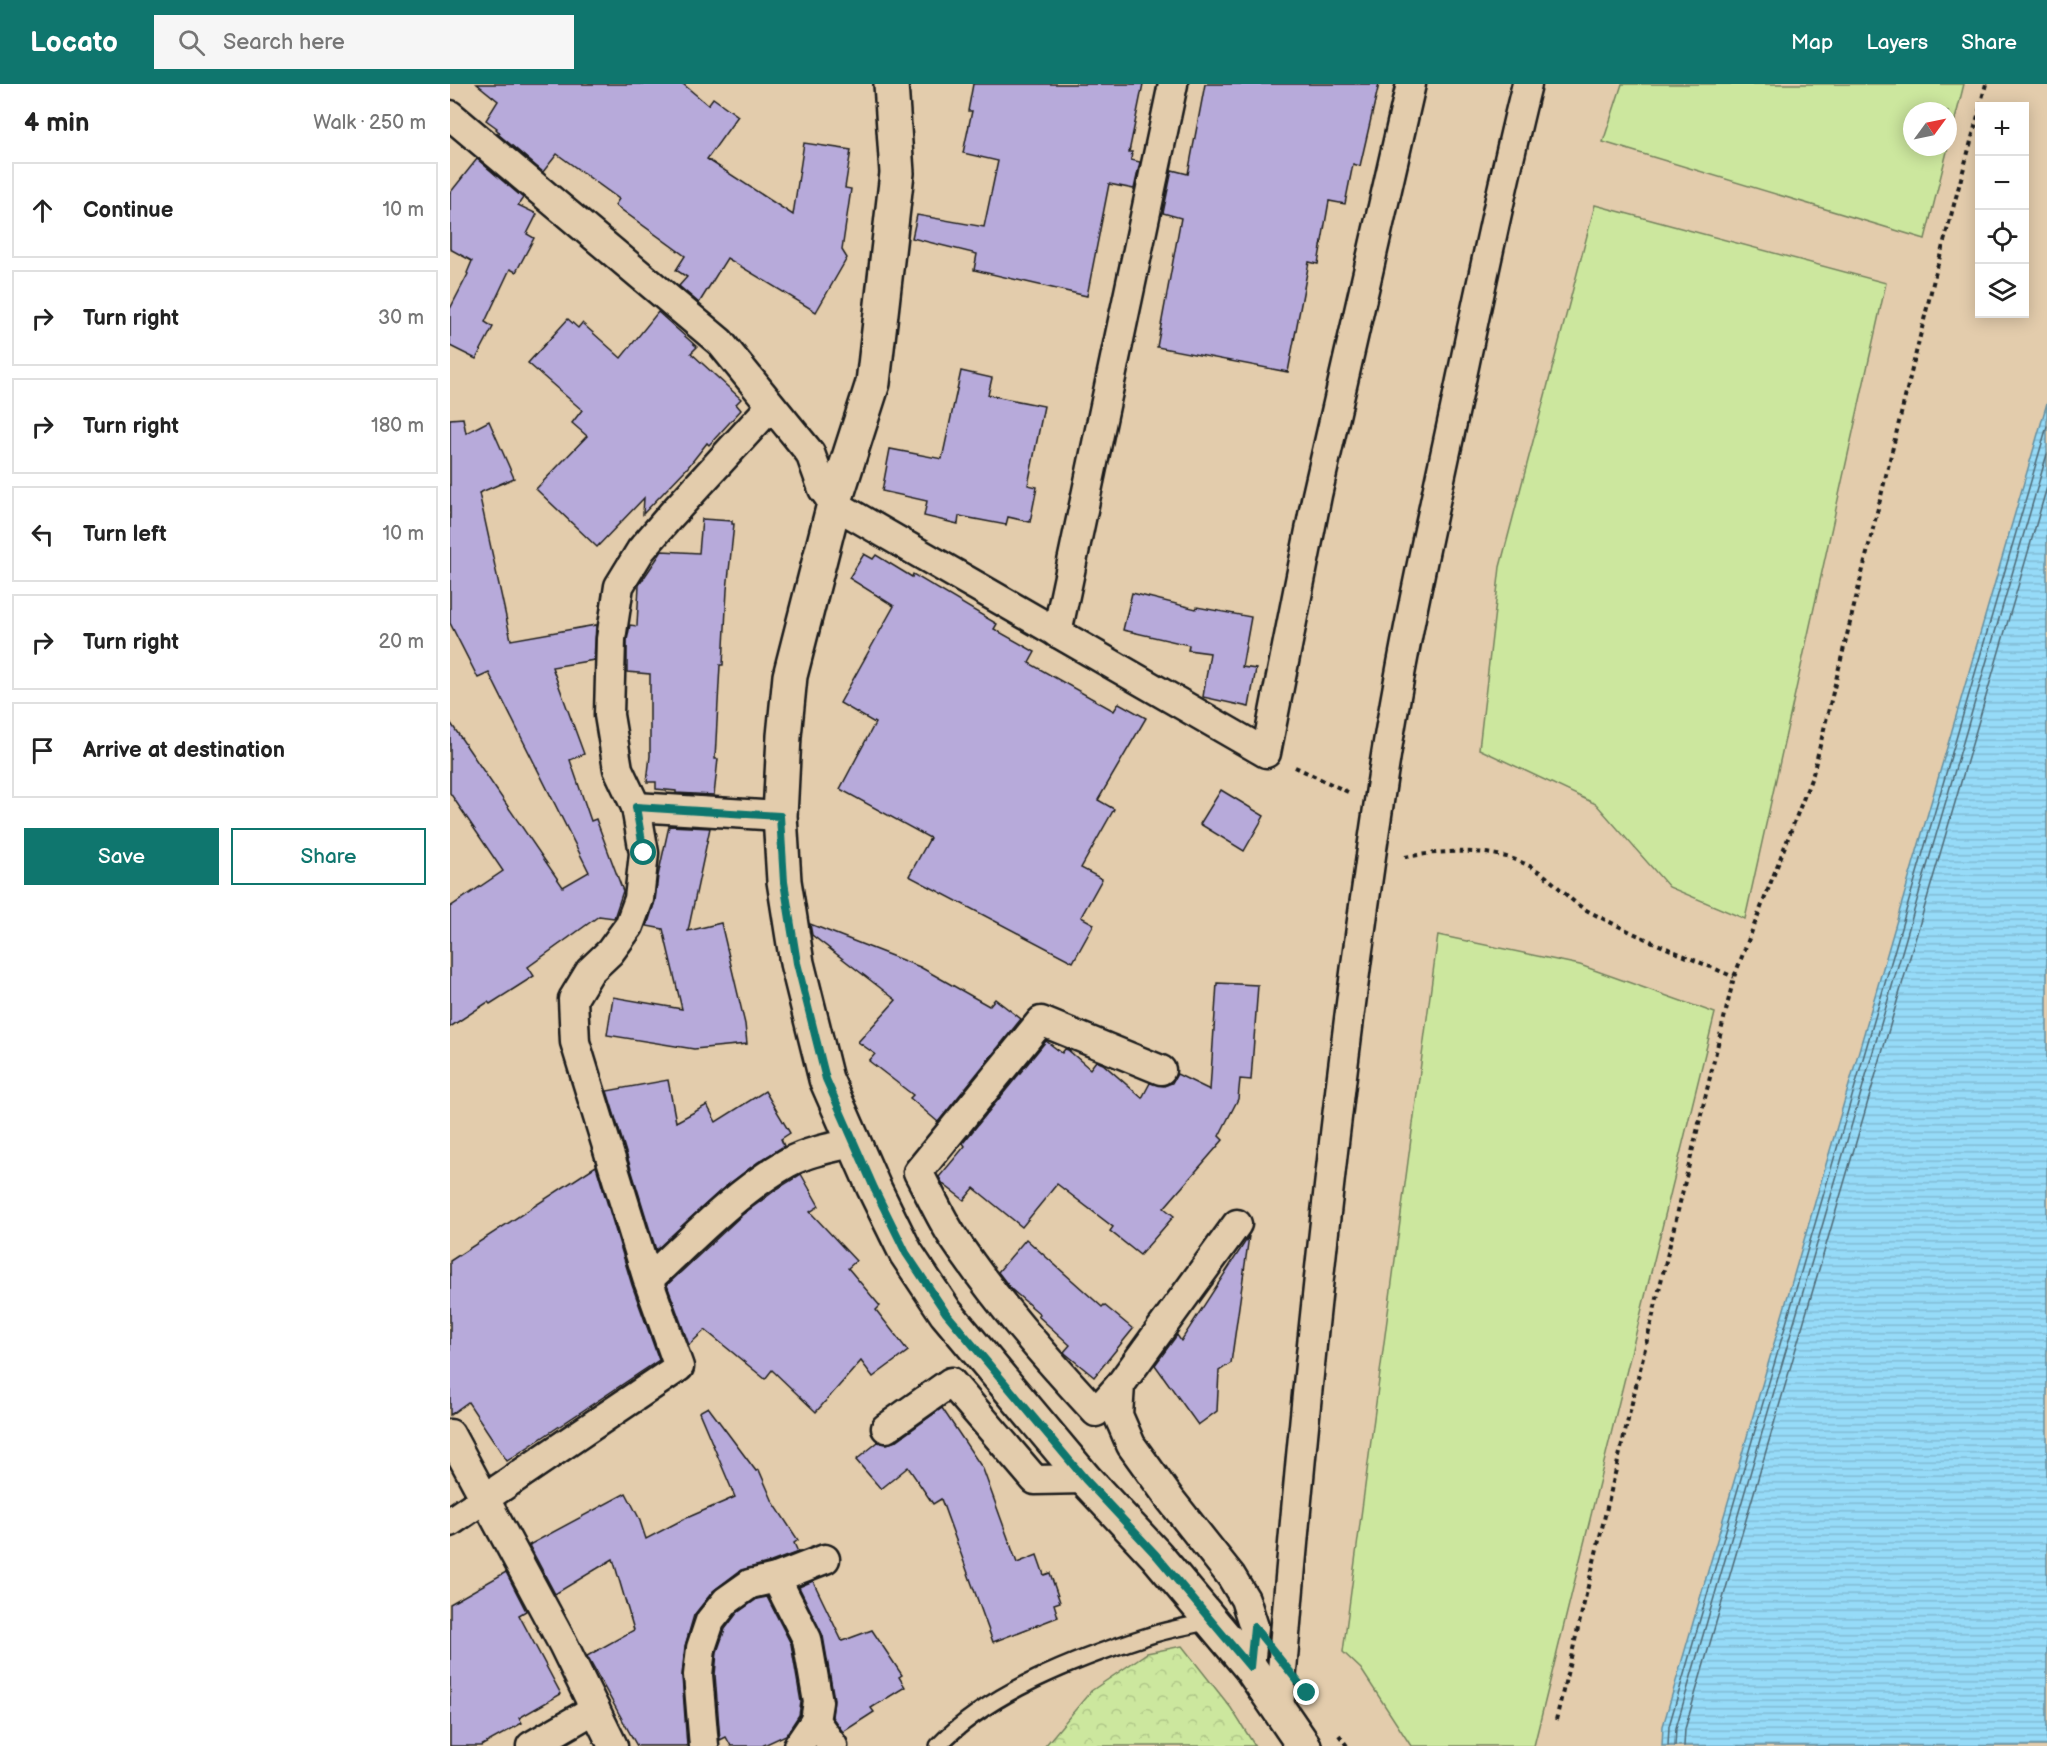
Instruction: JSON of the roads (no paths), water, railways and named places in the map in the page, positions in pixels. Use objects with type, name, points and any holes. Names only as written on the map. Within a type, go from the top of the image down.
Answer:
[{"type":"street","points":[[891,84],[897,173],[873,383],[834,504],[790,676],[780,816],[784,882],[797,963],[826,1079],[874,1188],[906,1253],[946,1313],[1085,1479],[1156,1555],[1250,1667],[1304,1746]]},
{"type":"street","points":[[1057,633],[1173,84]]},
{"type":"street","points":[[450,115],[720,342],[810,453],[824,489],[834,504],[1266,753],[1317,495],[1411,84]]},
{"type":"street","points":[[1279,1707],[1285,1617],[1336,1121],[1378,807],[1419,574],[1506,168],[1527,84]]},
{"type":"street","points":[[450,1522],[679,1367],[648,1280],[575,1041],[573,999],[590,971],[610,952],[629,926],[639,899],[644,853],[636,807],[618,769],[609,715],[611,639],[619,586],[641,550],[771,406]]},
{"type":"street","points":[[636,807],[780,816]]},
{"type":"street","points":[[1161,1070],[1041,1021],[918,1172],[952,1236],[990,1288],[1039,1351],[1096,1412],[1120,1385],[1237,1224]]},
{"type":"street","points":[[648,1280],[729,1206],[789,1162],[823,1149],[854,1143]]},
{"type":"street","points":[[886,1428],[951,1382],[1035,1480],[1085,1479]]},
{"type":"street","points":[[1120,1385],[1118,1415],[1131,1445],[1231,1576],[1245,1599],[1254,1627],[1250,1667]]},
{"type":"street","points":[[450,1434],[486,1497],[563,1644],[613,1746]]},
{"type":"street","points":[[704,1746],[698,1674],[701,1648],[710,1621],[726,1601],[750,1584],[776,1578],[825,1559]]},
{"type":"street","points":[[776,1578],[807,1639],[818,1702],[815,1721],[798,1746]]},
{"type":"street","points":[[531,1746],[595,1709]]},
{"type":"street","points":[[815,1721],[833,1746]]},
{"type":"lane","points":[[938,1746],[954,1729],[987,1705],[1036,1680],[1150,1635],[1211,1621]]},
{"type":"water","points":[[2047,403],[2047,1746],[1662,1746],[1663,1726]]}]
